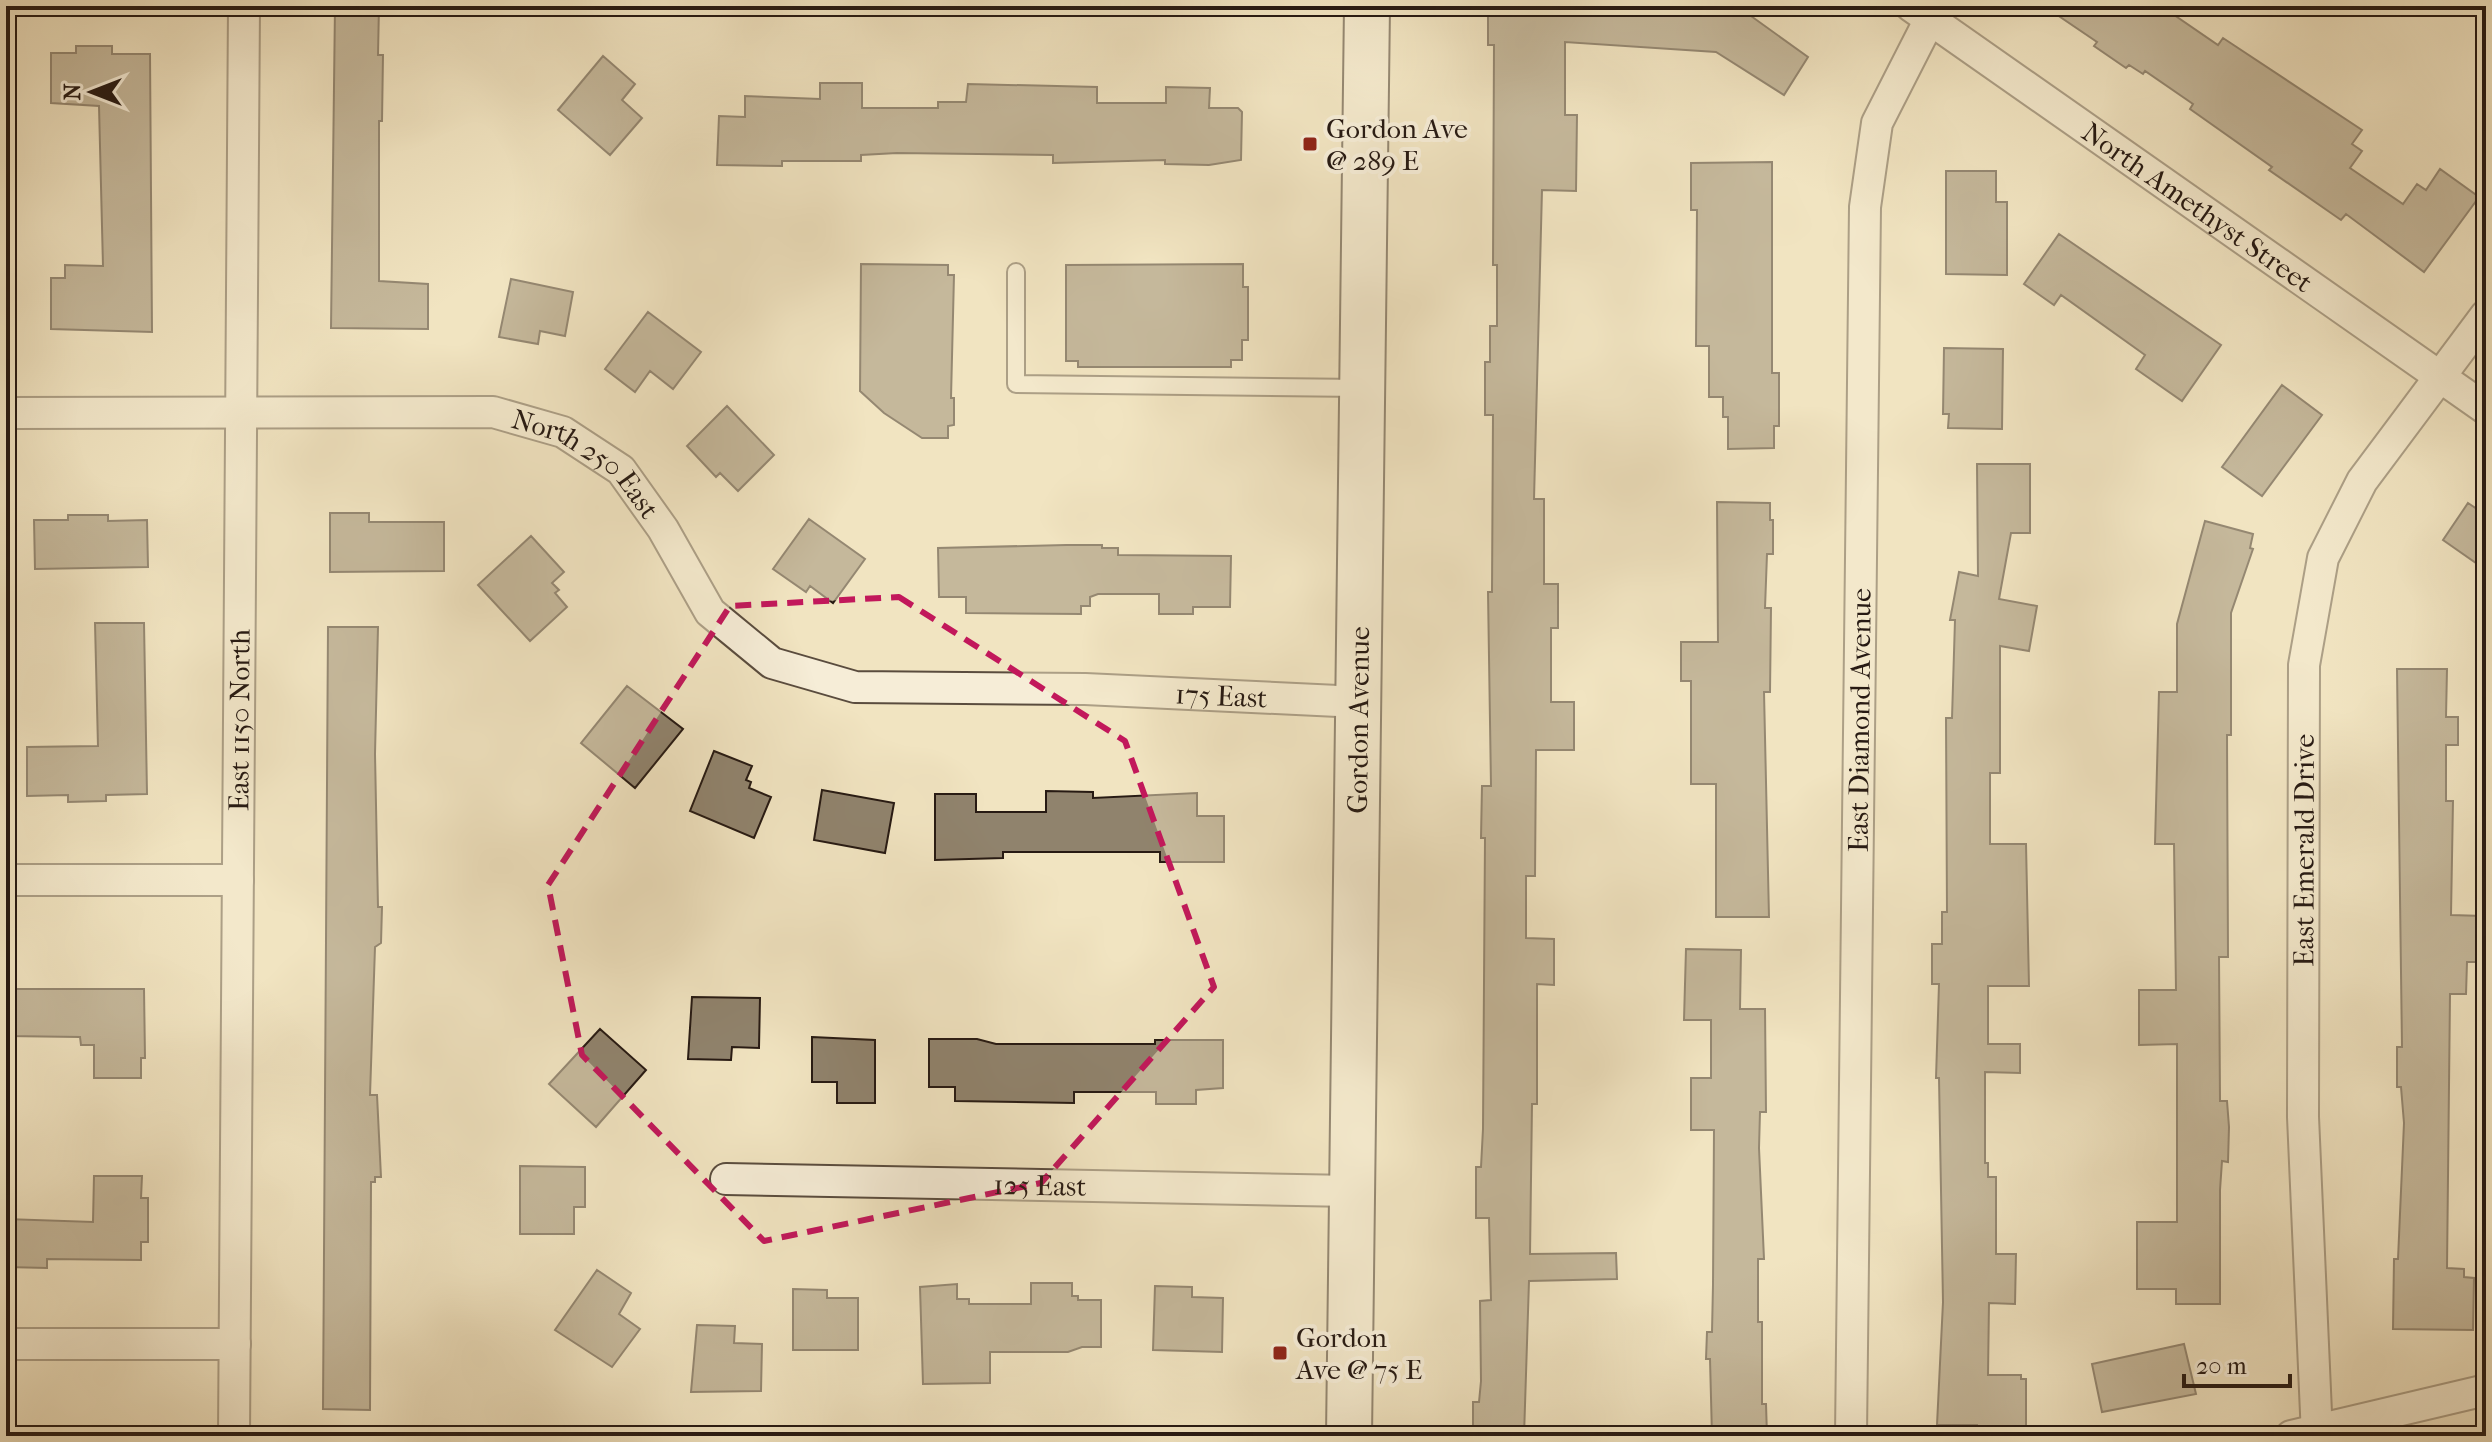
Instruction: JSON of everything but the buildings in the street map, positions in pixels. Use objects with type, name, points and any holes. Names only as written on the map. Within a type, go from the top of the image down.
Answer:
[{"type":"main road","name":"Gordon Avenue","points":[[1349,1436],[1367,6]]},
{"type":"street","name":"East 1150 North","points":[[234,1436],[244,6]]},
{"type":"street","name":"North Amethyst Street","points":[[1920,12],[2440,380],[2486,409]]},
{"type":"street","name":"East Diamond Avenue","points":[[1851,1436],[1865,207],[1877,123],[1920,12]]},
{"type":"street","name":"East Emerald Drive","points":[[2309,1434],[2303,1117],[2304,665],[2323,558],[2362,481],[2486,315]]},
{"type":"street","name":"North 250 East","points":[[6,413],[240,415],[493,412],[563,432],[621,470],[663,529],[710,612],[772,663],[855,687],[1085,689]]},
{"type":"street","name":"175 East","points":[[1085,689],[1359,702]]},
{"type":"street","points":[[6,880],[238,880]]},
{"type":"street","name":"125 East","points":[[726,1179],[1352,1191]]},
{"type":"street","points":[[6,1344],[235,1344]]},
{"type":"street","points":[[2309,1434],[2486,1390]]},
{"type":"lane","points":[[1016,272],[1016,384],[1362,388]]},
{"type":"highlighted area","points":[[899,597],[1125,741],[1214,987],[1041,1183],[764,1241],[582,1055],[548,885],[730,606]]},
{"type":"place","name":"Gordon Ave @ 289 E","points":[[1310,144]]},
{"type":"place","name":"Gordon Ave @ 75 E","points":[[1280,1353]]}]
